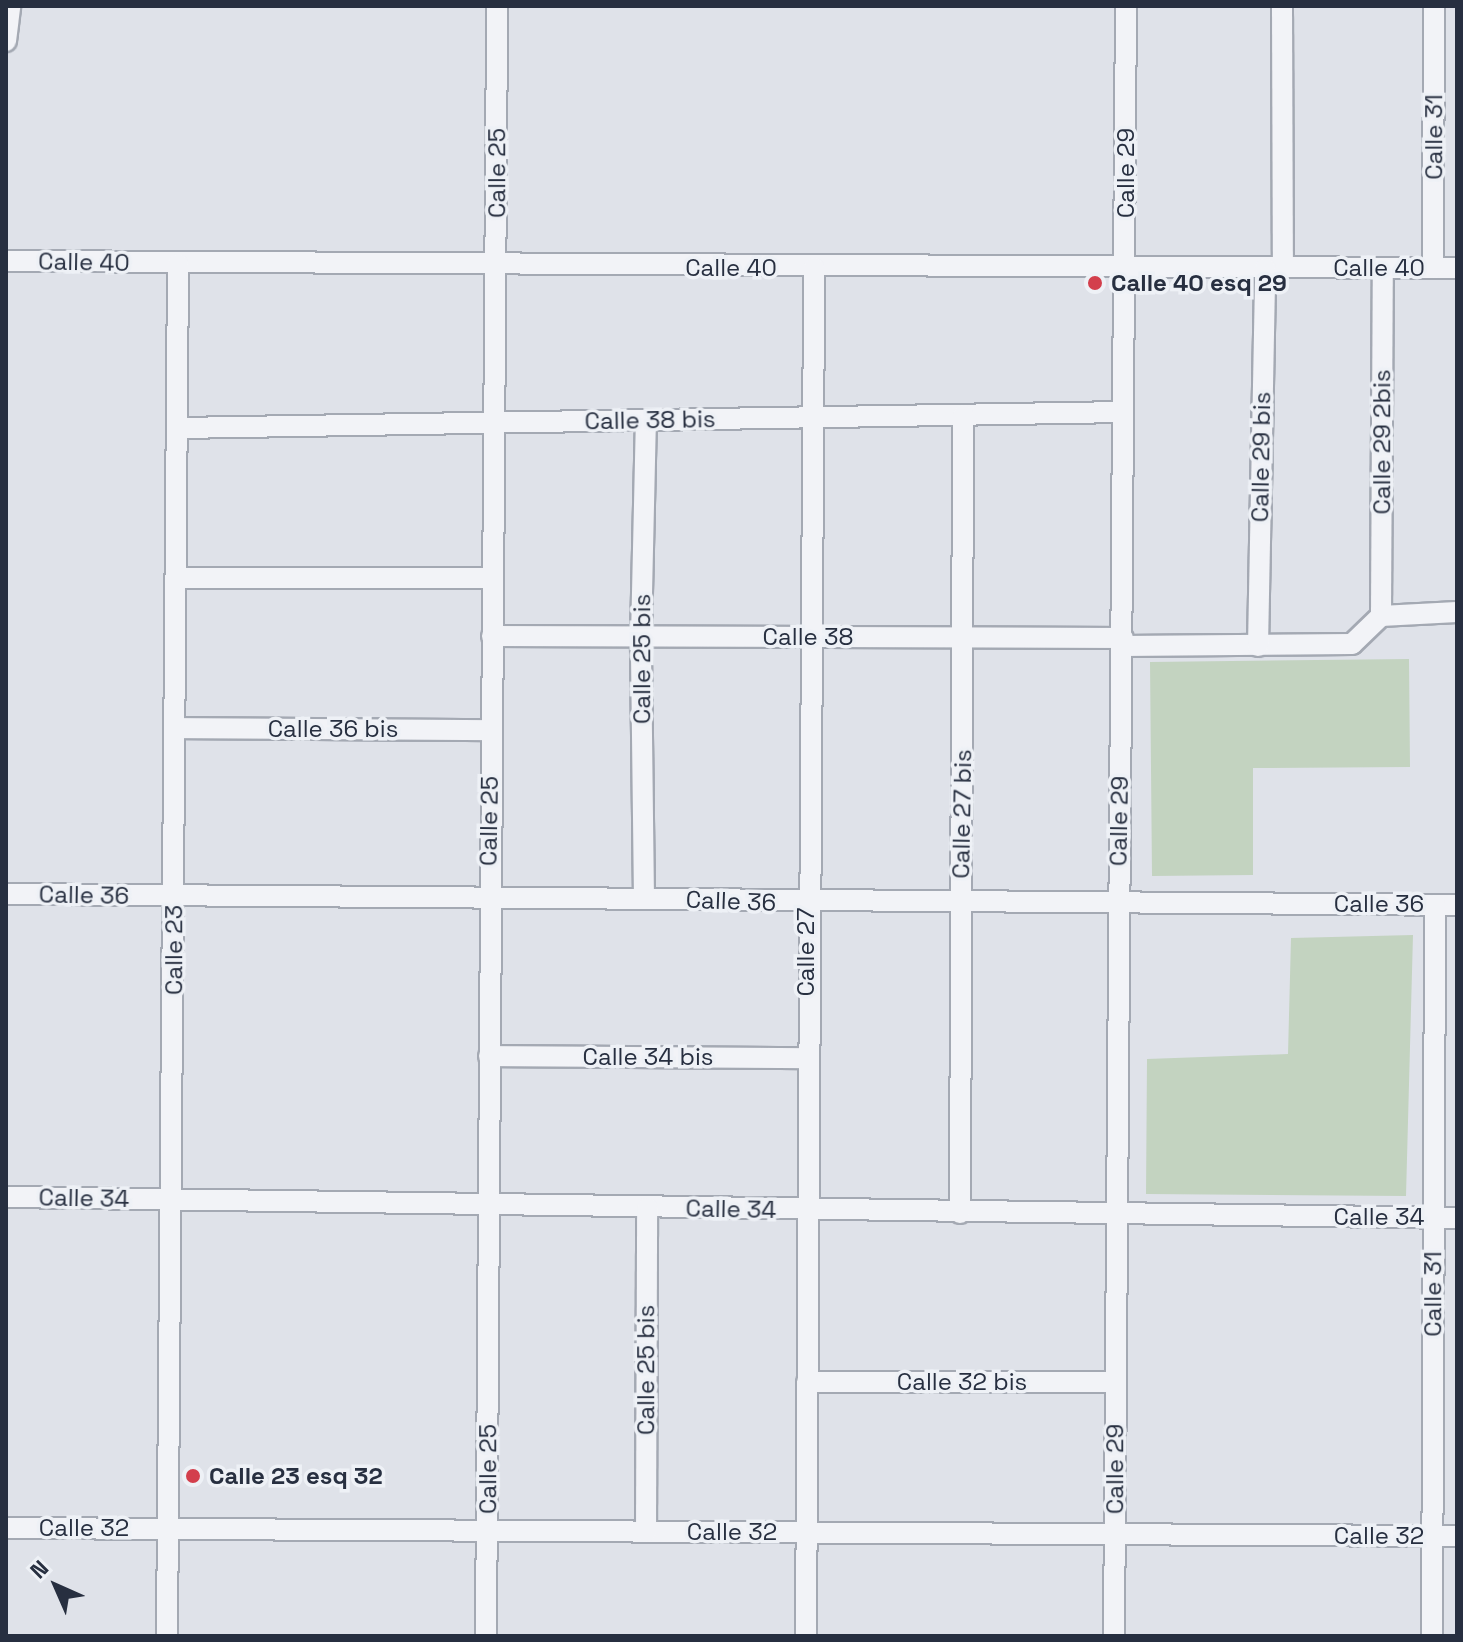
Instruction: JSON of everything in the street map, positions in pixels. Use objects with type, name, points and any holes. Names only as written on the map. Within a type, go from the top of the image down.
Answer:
[{"type":"street","points":[[6,41],[10,6]]},
{"type":"street","name":"Calle 25","points":[[486,1636],[490,1205],[487,897],[497,267],[497,6]]},
{"type":"street","name":"Calle 29","points":[[1114,1636],[1116,1382],[1113,1216],[1123,642],[1126,6]]},
{"type":"street","name":"Calle 29 bis","points":[[1258,646],[1282,6]]},
{"type":"street","name":"Calle 31","points":[[1433,268],[1434,6]]},
{"type":"street","name":"Calle 40","points":[[6,261],[497,267],[1457,268]]},
{"type":"street","name":"Calle 23","points":[[167,1636],[178,264]]},
{"type":"street","name":"Calle 27","points":[[806,1636],[806,903],[814,268]]},
{"type":"street","name":"Calle 29 2bis","points":[[1381,616],[1383,268]]},
{"type":"street","name":"Calle 38 bis","points":[[179,428],[1122,412]]},
{"type":"street","name":"Calle 27 bis","points":[[960,1213],[965,638],[963,415]]},
{"type":"street","name":"Calle 25 bis","points":[[644,899],[641,637],[646,420]]},
{"type":"street","points":[[177,578],[492,578]]},
{"type":"street","points":[[1381,616],[1457,612]]},
{"type":"street","name":"Calle 38","points":[[492,636],[965,638],[1258,646],[1352,644],[1381,616]]},
{"type":"street","name":"Calle 36 bis","points":[[175,728],[491,730]]},
{"type":"street","name":"Calle 36","points":[[6,894],[487,897],[806,903],[1457,905]]},
{"type":"street","name":"Calle 31","points":[[1432,1636],[1435,905]]},
{"type":"street","name":"Calle 34 bis","points":[[489,1056],[806,1058]]},
{"type":"street","name":"Calle 34","points":[[6,1197],[1113,1216],[1457,1218]]},
{"type":"street","name":"Calle 25 bis","points":[[646,1532],[647,1208]]},
{"type":"street","name":"Calle 32 bis","points":[[807,1382],[1116,1382]]},
{"type":"street","name":"Calle 32","points":[[6,1528],[1457,1536]]},
{"type":"green space","points":[[1409,659],[1410,767],[1253,768],[1253,875],[1152,876],[1150,662]]},
{"type":"green space","points":[[1413,935],[1406,1196],[1146,1194],[1147,1059],[1288,1054],[1291,938]]},
{"type":"place","name":"Calle 40 esq 29","points":[[1095,283]]},
{"type":"place","name":"Calle 23 esq 32","points":[[193,1476]]}]
